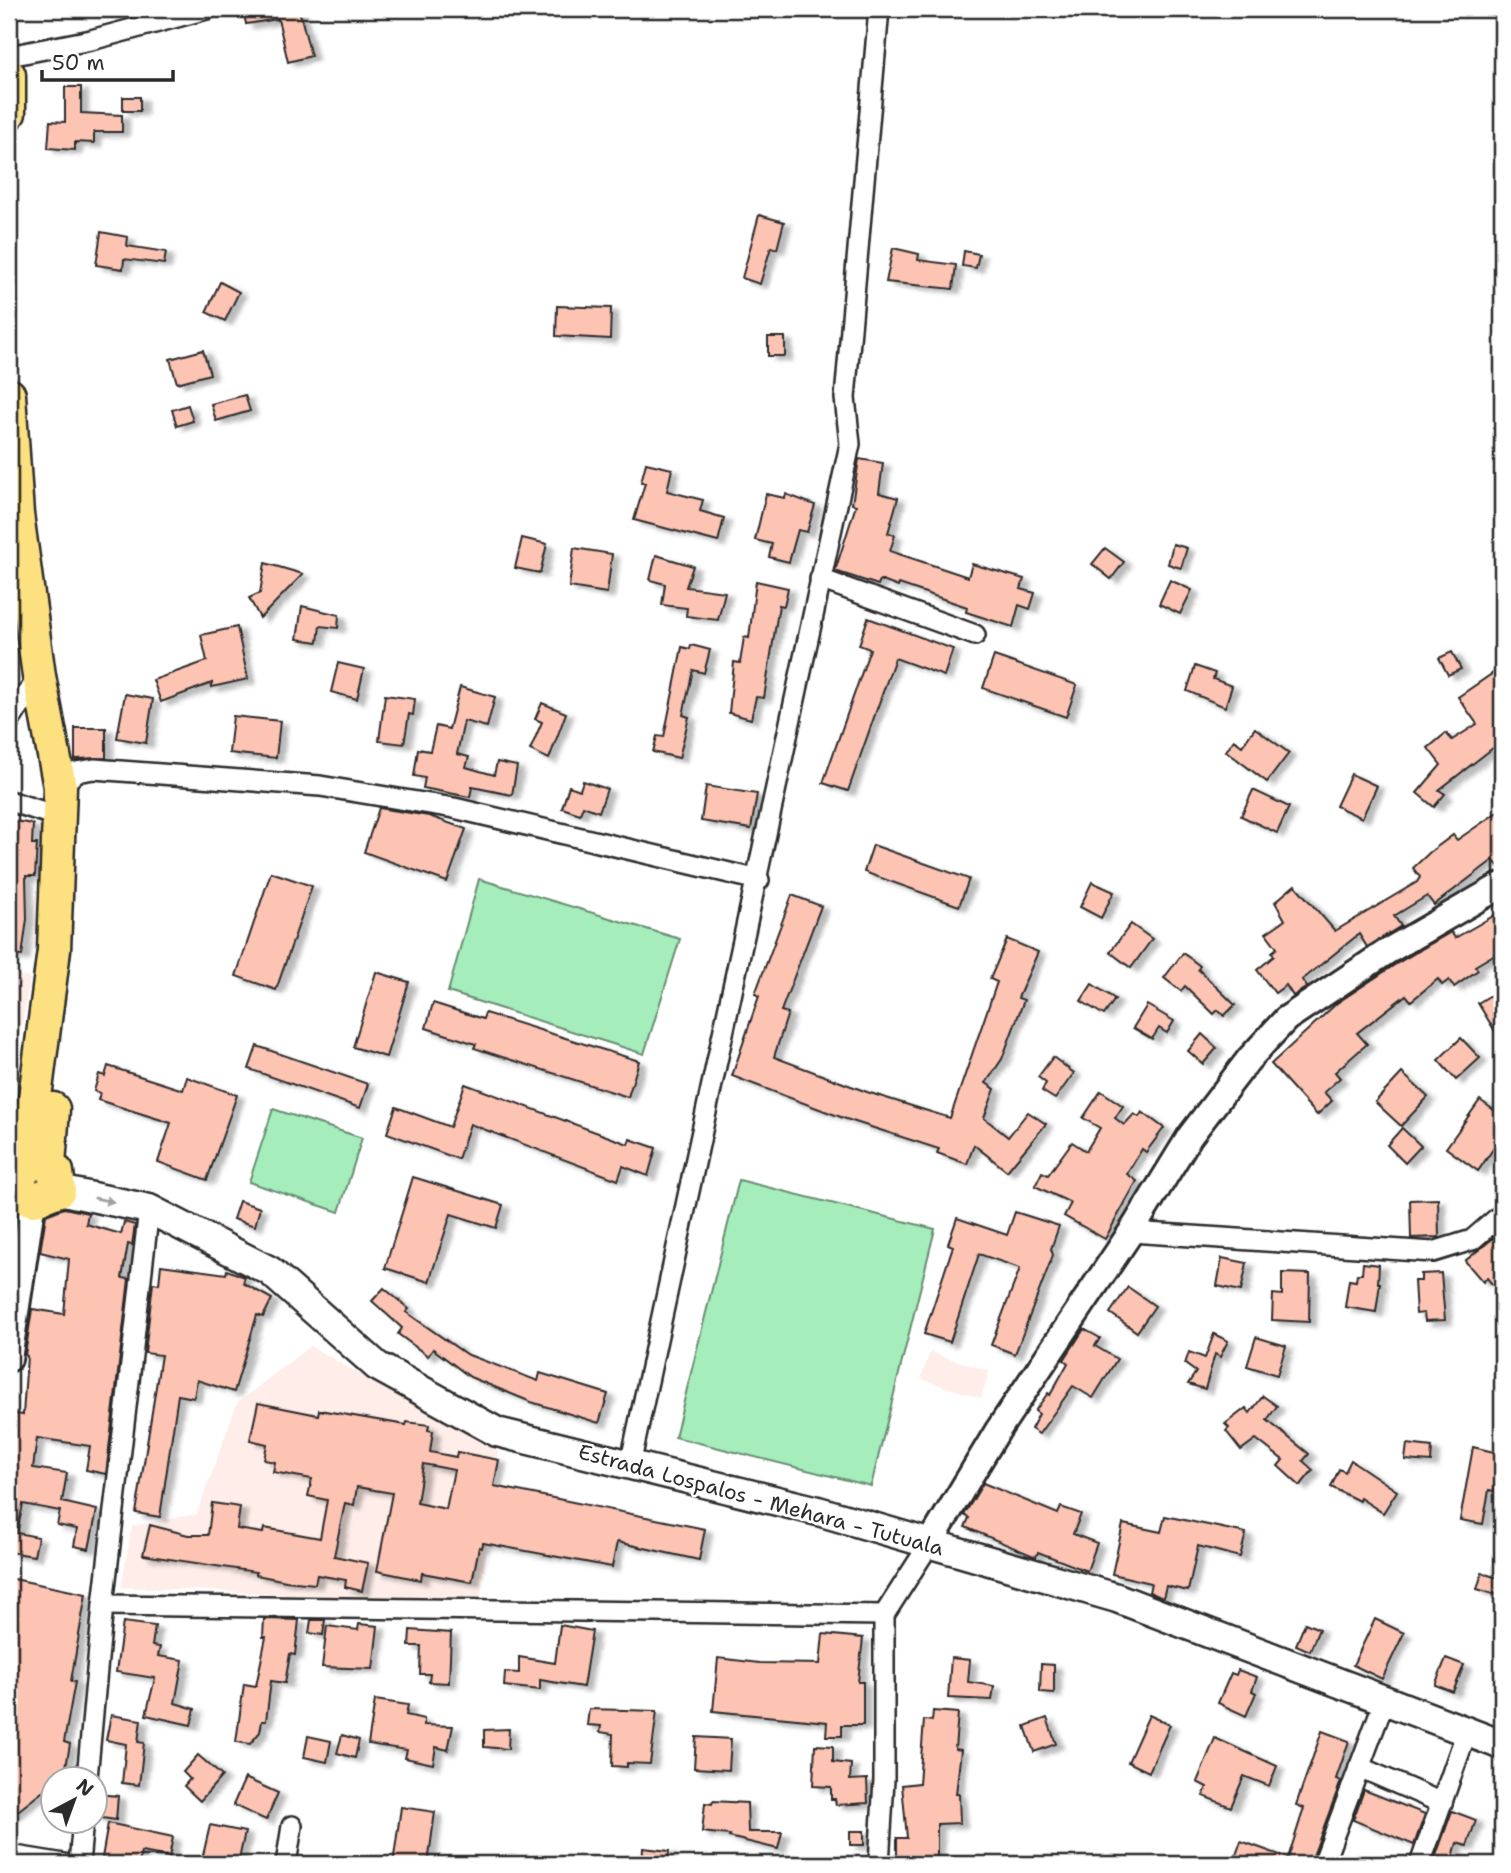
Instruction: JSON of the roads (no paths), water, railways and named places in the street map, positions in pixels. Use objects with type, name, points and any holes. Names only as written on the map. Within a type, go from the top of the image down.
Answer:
[{"type":"main road","points":[[9,75],[9,113]]},
{"type":"main road","points":[[9,395],[17,514],[39,676],[60,802],[54,950],[31,1182]]},
{"type":"main road","name":"Estrada Lospalos - Mehara - Tutuala","points":[[31,1182],[149,1209],[270,1272],[377,1366],[497,1432],[930,1543],[1117,1598],[1502,1745]]},
{"type":"street","points":[[9,56],[91,40],[207,9]]},
{"type":"street","points":[[630,1465],[850,444],[845,397],[879,9]]},
{"type":"street","points":[[820,579],[975,635]]},
{"type":"street","points":[[9,722],[39,676]]},
{"type":"street","points":[[9,801],[60,802],[76,772],[93,769],[320,786],[454,808],[758,880]]},
{"type":"street","points":[[879,1864],[884,1780],[884,1615],[998,1430],[1131,1232],[1163,1177],[1218,1096],[1286,1019],[1388,951],[1502,885]]},
{"type":"street","points":[[9,1294],[31,1182]]},
{"type":"street","points":[[9,1359],[31,1182]]},
{"type":"street","points":[[88,1764],[103,1605],[149,1209]]},
{"type":"street","points":[[1131,1232],[1433,1252],[1472,1240],[1502,1214]]},
{"type":"street","points":[[103,1605],[884,1615]]},
{"type":"street","points":[[1323,1864],[1385,1699]]},
{"type":"street","points":[[1420,1864],[1467,1731]]},
{"type":"street","points":[[1359,1767],[1441,1803]]},
{"type":"street","points":[[286,1864],[292,1826]]},
{"type":"street","points":[[79,1864],[82,1834]]},
{"type":"street","points":[[9,1856],[64,1864]]}]
